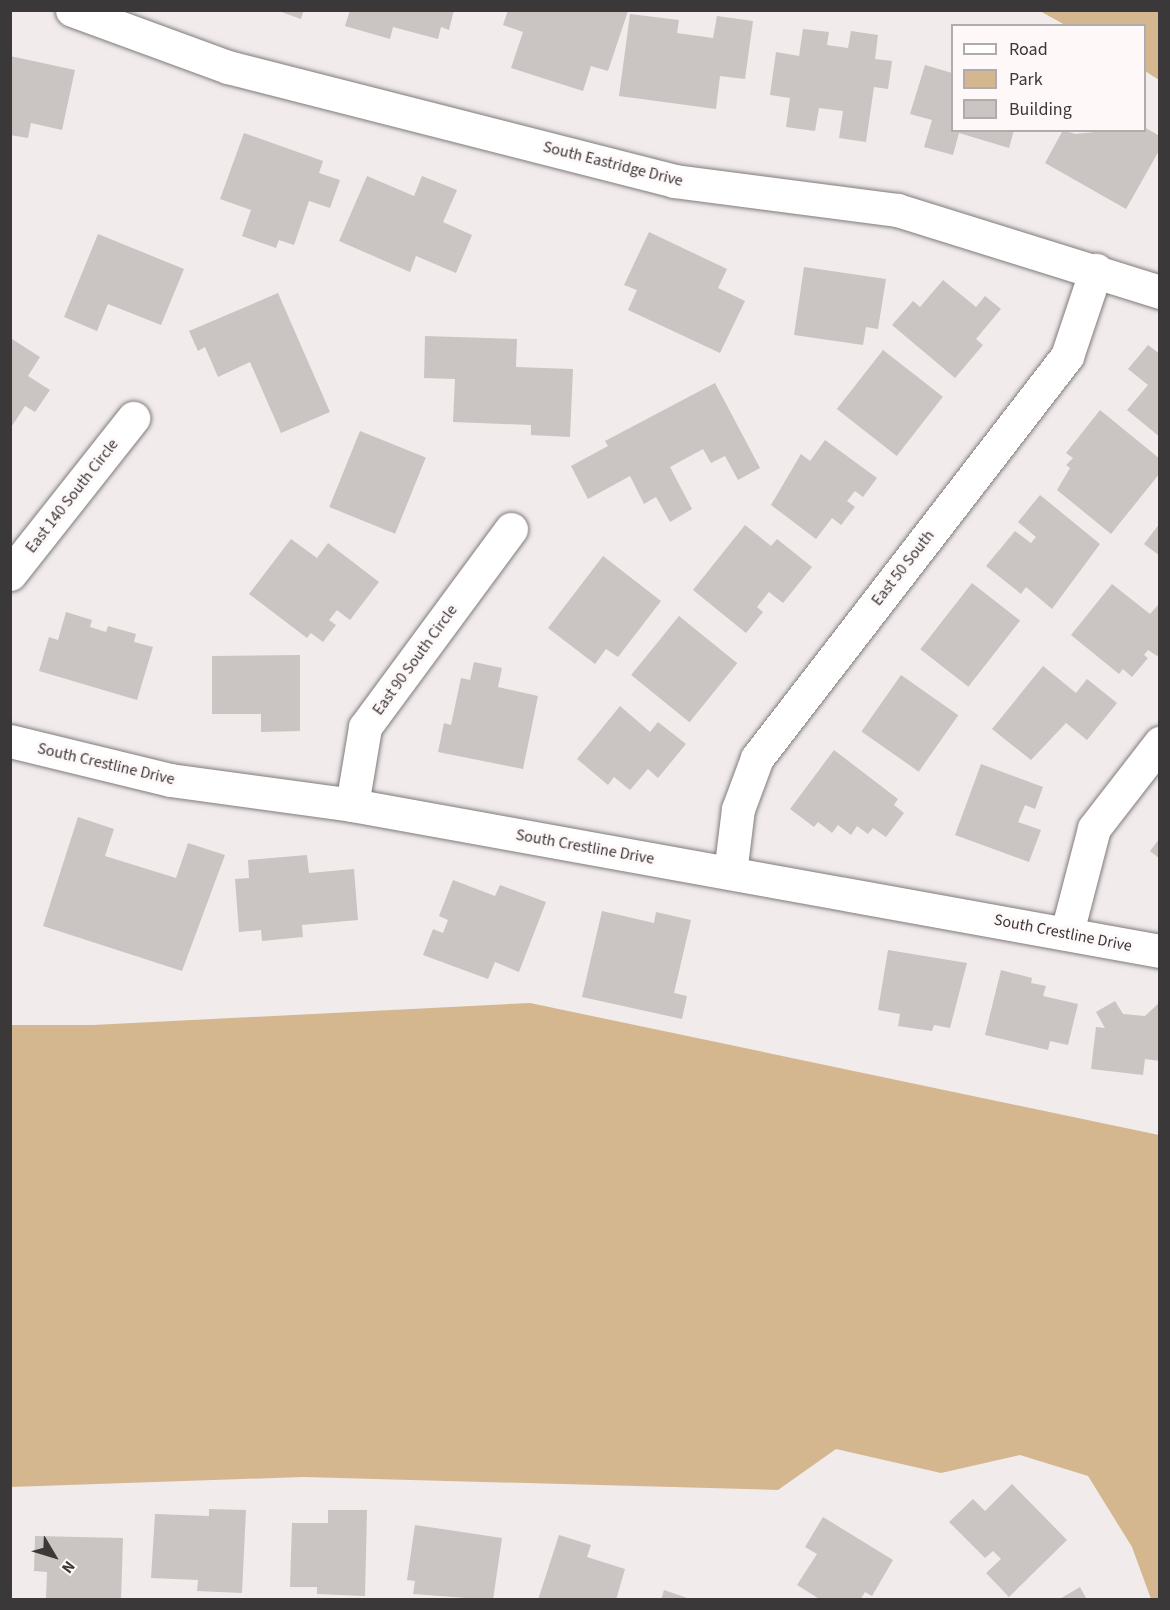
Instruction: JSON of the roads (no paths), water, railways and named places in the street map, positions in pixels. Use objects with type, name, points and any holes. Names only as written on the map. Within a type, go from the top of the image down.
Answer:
[{"type":"street","name":"South Eastridge Drive","points":[[72,10],[228,67],[674,181],[897,210],[1096,270],[1160,292]]},
{"type":"street","name":"East 50 South","points":[[730,873],[738,809],[757,758],[1067,356],[1096,270]]},
{"type":"street","name":"East 140 South Circle","points":[[10,574],[133,418]]},
{"type":"street","name":"East 90 South Circle","points":[[352,805],[366,727],[511,529]]},
{"type":"street","name":"South Crestline Drive","points":[[10,741],[170,780],[352,805],[1068,932],[1160,951]]},
{"type":"street","points":[[1068,932],[1094,828],[1160,743]]}]
